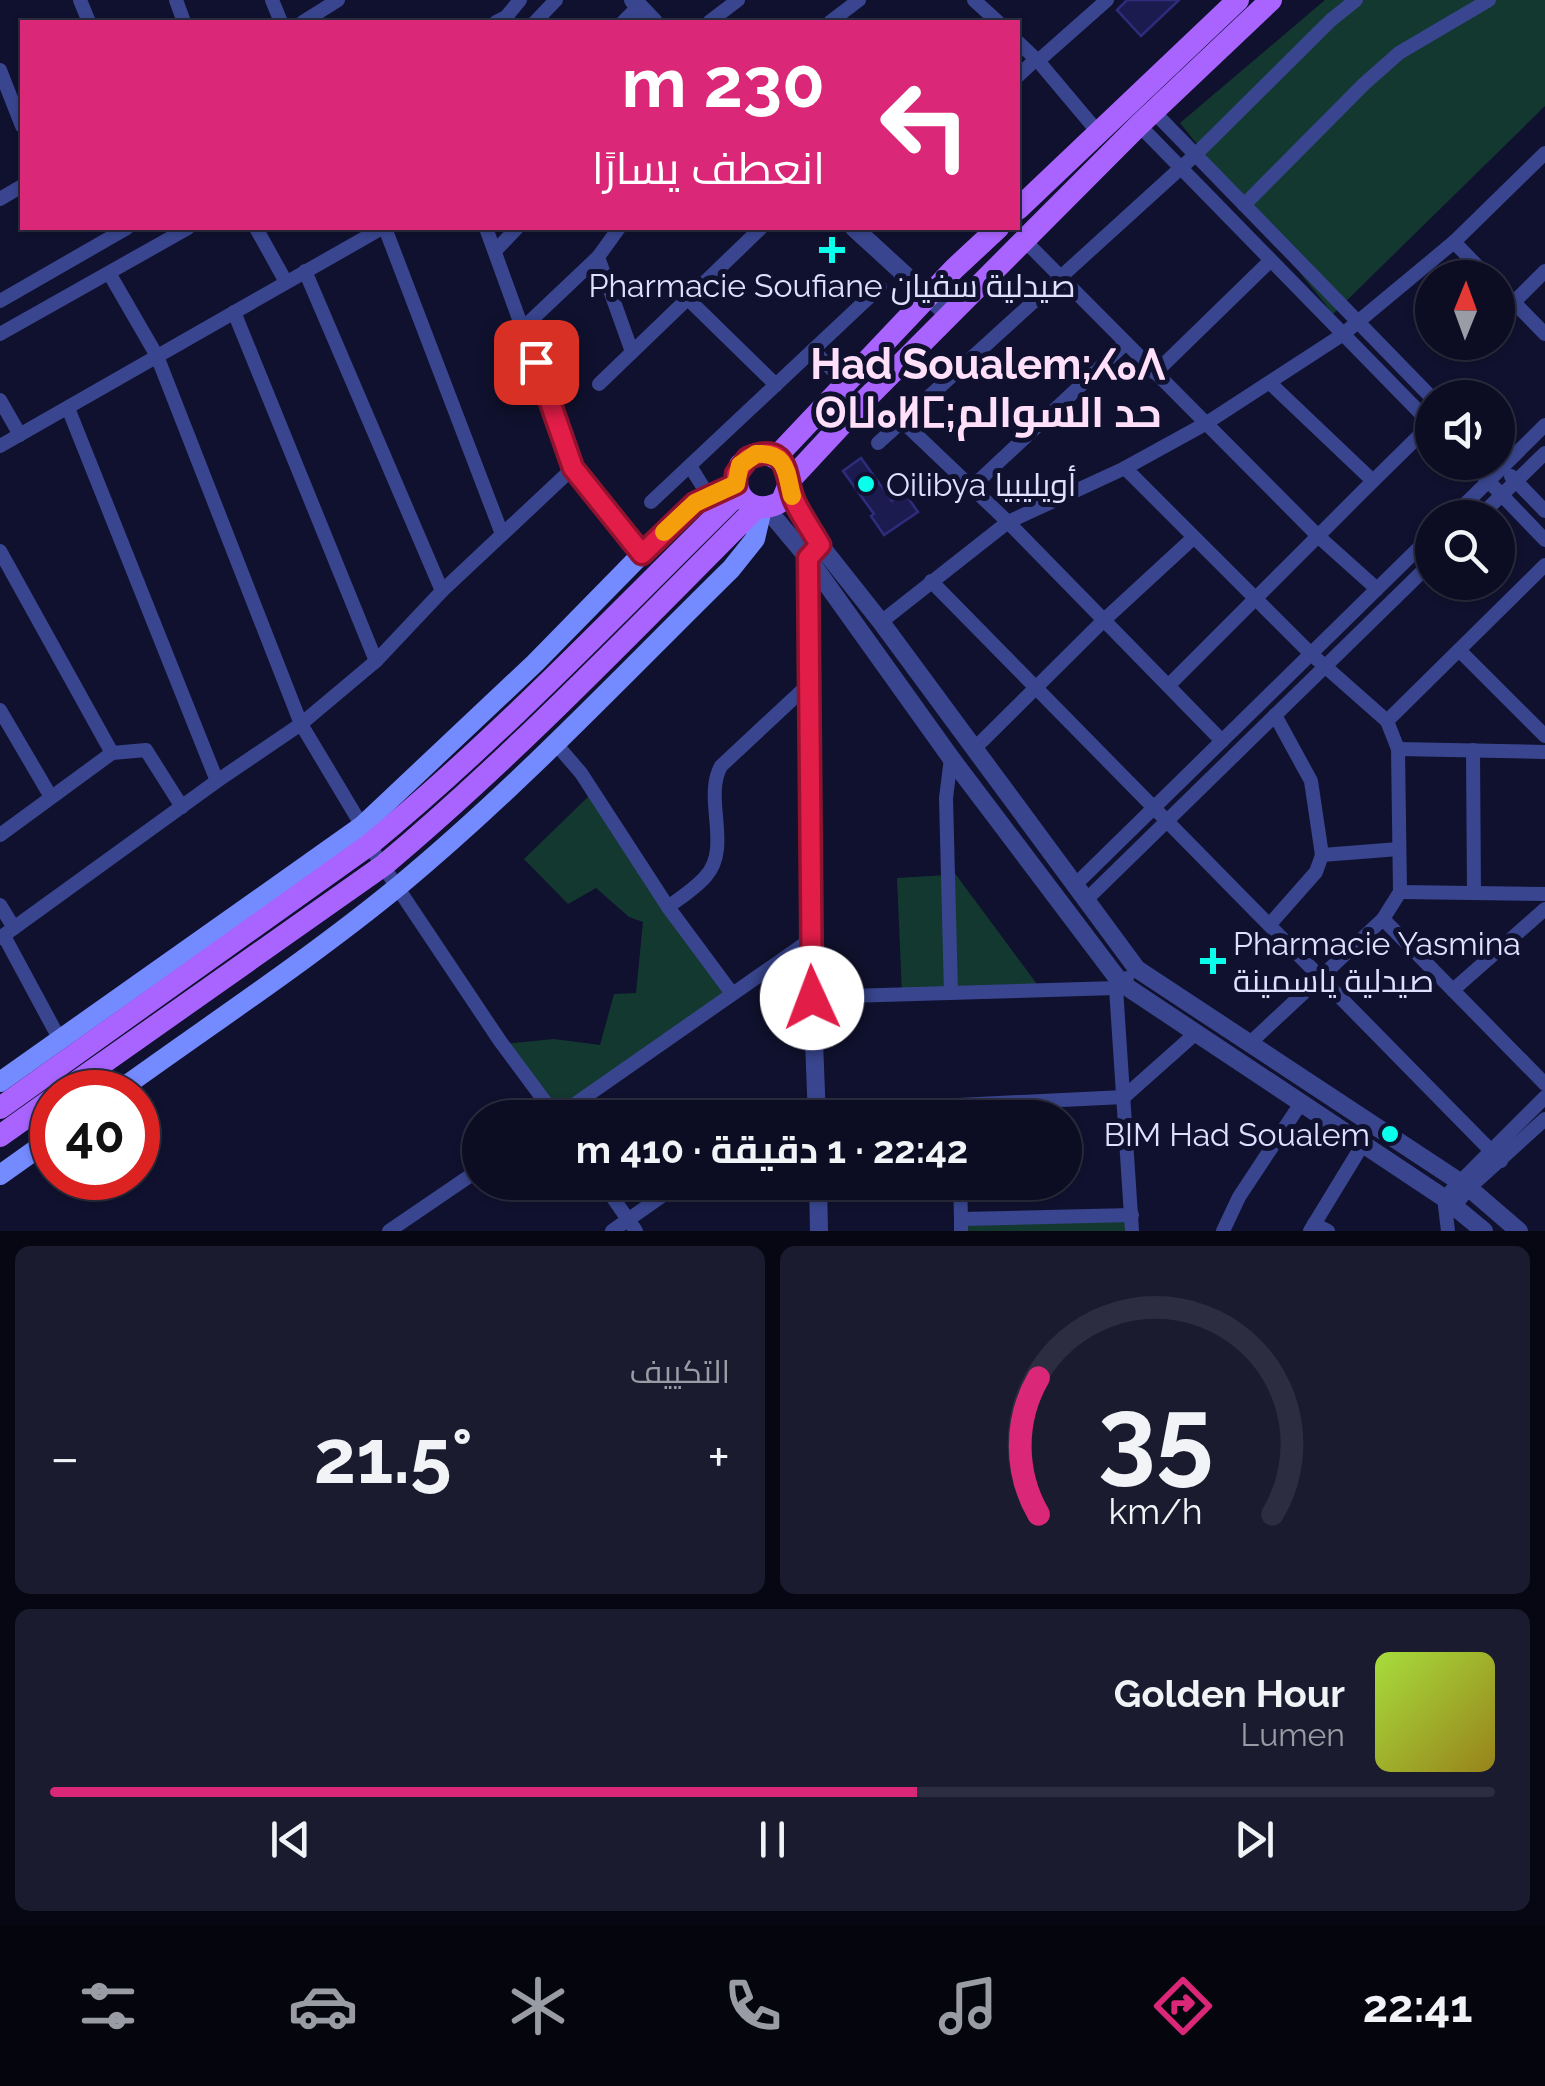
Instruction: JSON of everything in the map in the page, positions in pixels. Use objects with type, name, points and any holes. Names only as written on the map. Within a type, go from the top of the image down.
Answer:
[{"type":"main road","points":[[1020,207],[1238,0]]},
{"type":"main road","points":[[0,1108],[366,835],[681,514],[708,495],[782,502],[790,483],[858,407],[1146,118],[1271,0]]},
{"type":"main road","points":[[776,457],[996,230]]},
{"type":"main road","points":[[147,1070],[399,886],[556,744],[748,550],[755,539],[752,501],[736,474],[748,458],[766,454],[776,457],[786,466],[790,483]]},
{"type":"main road","points":[[93,1070],[384,865],[580,683],[752,501]]},
{"type":"main road","points":[[0,1082],[366,835],[406,814],[551,678],[752,501]]},
{"type":"main road","points":[[580,683],[597,702]]},
{"type":"main road","points":[[0,1136],[30,1115]]},
{"type":"main road","points":[[0,1175],[30,1154]]},
{"type":"street","points":[[306,20],[338,0]]},
{"type":"street","points":[[501,20],[520,0]]},
{"type":"street","points":[[537,20],[556,0]]},
{"type":"street","points":[[713,20],[738,0]]},
{"type":"street","points":[[833,20],[860,0]]},
{"type":"street","points":[[1020,74],[1107,0]]},
{"type":"street","points":[[878,443],[1196,155],[1331,20],[1356,0]]},
{"type":"street","points":[[1244,205],[1364,84],[1400,54],[1489,0]]},
{"type":"street","points":[[979,1],[996,20]]},
{"type":"street","points":[[1020,44],[1097,131]]},
{"type":"street","points":[[0,70],[20,121]]},
{"type":"street","points":[[1146,118],[1196,155],[1415,381]]},
{"type":"street","points":[[1146,118],[1180,168],[1415,407]]},
{"type":"street","points":[[881,622],[1008,522],[1125,468],[1205,424],[1358,324],[1454,242],[1545,153]]},
{"type":"street","points":[[0,301],[124,230]]},
{"type":"street","points":[[0,334],[184,230]]},
{"type":"street","points":[[257,230],[286,282]]},
{"type":"street","points":[[0,446],[380,230]]},
{"type":"street","points":[[385,230],[502,534]]},
{"type":"street","points":[[487,230],[573,468],[642,554]]},
{"type":"street","points":[[495,251],[515,230]]},
{"type":"street","points":[[524,327],[598,257],[618,230]]},
{"type":"street","points":[[599,384],[759,230]]},
{"type":"street","points":[[856,230],[950,316]]},
{"type":"street","points":[[1023,240],[1376,590]]},
{"type":"street","points":[[1454,242],[1472,260]]},
{"type":"street","points":[[598,257],[632,352]]},
{"type":"street","points":[[1155,372],[1270,261]]},
{"type":"street","points":[[1515,301],[1545,271]]},
{"type":"street","points":[[305,272],[442,591]]},
{"type":"street","points":[[109,273],[157,356],[300,724],[384,865],[543,1100]]},
{"type":"street","points":[[651,502],[880,286]]},
{"type":"street","points":[[688,298],[776,385]]},
{"type":"street","points":[[1515,303],[1545,334]]},
{"type":"street","points":[[234,312],[376,661]]},
{"type":"street","points":[[972,487],[1126,343]]},
{"type":"street","points":[[813,350],[846,384]]},
{"type":"street","points":[[1271,384],[1373,481]]},
{"type":"street","points":[[0,400],[20,435]]},
{"type":"street","points":[[68,408],[216,781]]},
{"type":"street","points":[[902,421],[1008,522],[1222,740]]},
{"type":"street","points":[[1515,452],[1545,425]]},
{"type":"street","points":[[1169,686],[1415,440]]},
{"type":"street","points":[[1496,500],[1545,453]]},
{"type":"street","points":[[690,466],[708,495]]},
{"type":"street","points":[[6,934],[300,724],[376,661],[442,591],[573,468]]},
{"type":"street","points":[[1125,468],[1192,539],[1387,722],[1398,749],[1400,892],[1383,919],[1251,1042]]},
{"type":"street","points":[[1469,500],[1488,481],[1545,540]]},
{"type":"street","points":[[1516,481],[1545,512]]},
{"type":"street","points":[[790,483],[814,551],[951,758],[1119,985],[1363,1144],[1448,1213],[1484,1231]]},
{"type":"street","points":[[752,501],[814,551],[881,622],[1137,969],[1464,1185],[1519,1231]]},
{"type":"street","points":[[974,748],[1192,539]]},
{"type":"street","points":[[0,551],[112,753]]},
{"type":"street","points":[[814,551],[810,940],[816,1100]]},
{"type":"street","points":[[1079,894],[1153,806],[1415,552]]},
{"type":"street","points":[[1387,722],[1545,566]]},
{"type":"street","points":[[1079,894],[1167,820],[1415,579]]},
{"type":"street","points":[[932,581],[1495,1155]]},
{"type":"street","points":[[1459,650],[1545,736]]},
{"type":"street","points":[[668,907],[711,869],[716,846],[714,783],[721,766],[811,682]]},
{"type":"street","points":[[0,710],[51,798]]},
{"type":"street","points":[[1270,924],[1316,872],[1322,855],[1311,780],[1276,716]]},
{"type":"street","points":[[556,744],[731,992]]},
{"type":"street","points":[[1398,749],[1545,752]]},
{"type":"street","points":[[0,834],[112,753],[146,750],[182,808]]},
{"type":"street","points":[[1473,750],[1474,893]]},
{"type":"street","points":[[951,758],[946,798],[951,993]]},
{"type":"street","points":[[1322,855],[1399,850]]},
{"type":"street","points":[[1400,892],[1545,894]]},
{"type":"street","points":[[0,905],[6,934],[60,1040]]},
{"type":"street","points":[[1453,990],[1545,909]]},
{"type":"street","points":[[1383,919],[1545,1084]]},
{"type":"street","points":[[580,1100],[810,940]]},
{"type":"street","points":[[812,998],[1119,985],[1137,969]]},
{"type":"street","points":[[960,1200],[961,1225],[1132,1223],[1119,985]]},
{"type":"street","points":[[1080,1100],[1124,1096],[1196,1033]]},
{"type":"street","points":[[1448,1213],[1464,1185],[1545,1096]]},
{"type":"street","points":[[1223,1231],[1239,1197],[1301,1103]]},
{"type":"street","points":[[1495,1155],[1545,1119]]},
{"type":"street","points":[[1328,1231],[1311,1227],[1363,1144]]},
{"type":"street","points":[[389,1231],[462,1181]]},
{"type":"street","points":[[614,1200],[632,1226]]},
{"type":"street","points":[[612,1231],[632,1226],[662,1200]]},
{"type":"street","points":[[818,1200],[819,1231]]},
{"type":"green space","points":[[1325,0],[1545,0],[1545,106],[1333,314],[1180,123]]},
{"type":"green space","points":[[590,795],[727,994],[578,1100],[543,1100],[503,1044],[554,1039],[600,1045],[614,994],[636,993],[643,922],[629,917],[596,888],[568,904],[524,859]]},
{"type":"green space","points":[[948,864],[1042,991],[902,995],[897,878],[947,875]]},
{"type":"green space","points":[[1132,1215],[1132,1231],[961,1231],[961,1219]]},
{"type":"building","points":[[1127,0],[1179,0],[1141,36],[1117,10]]},
{"type":"building","points":[[861,458],[892,501],[904,492],[918,512],[884,535],[843,471]]},
{"type":"slow traffic","points":[[664,532],[695,503],[736,484],[740,465],[756,454],[782,461],[791,479],[792,496]]},
{"type":"place","name":"Pharmacie Soufiane صيدلية سفيان","points":[[832,250]]},
{"type":"place","name":"Oilibya أويليبيا","points":[[866,484]]},
{"type":"place","name":"Pharmacie Yasmina صيدلية ياسمينة","points":[[1213,961]]},
{"type":"place","name":"BIM Had Soualem","points":[[1390,1134]]},
{"type":"district","name":"Had Soualem;ⵃⴰⴷ ⵙⵡⴰⵍⵎ;حد السوالم","points":[[988,388]]},
{"type":"route","points":[[536,362],[573,468],[642,554],[695,503],[736,484],[740,465],[748,458],[756,454],[776,457],[789,472],[794,500],[820,545],[808,558],[812,998]]}]
